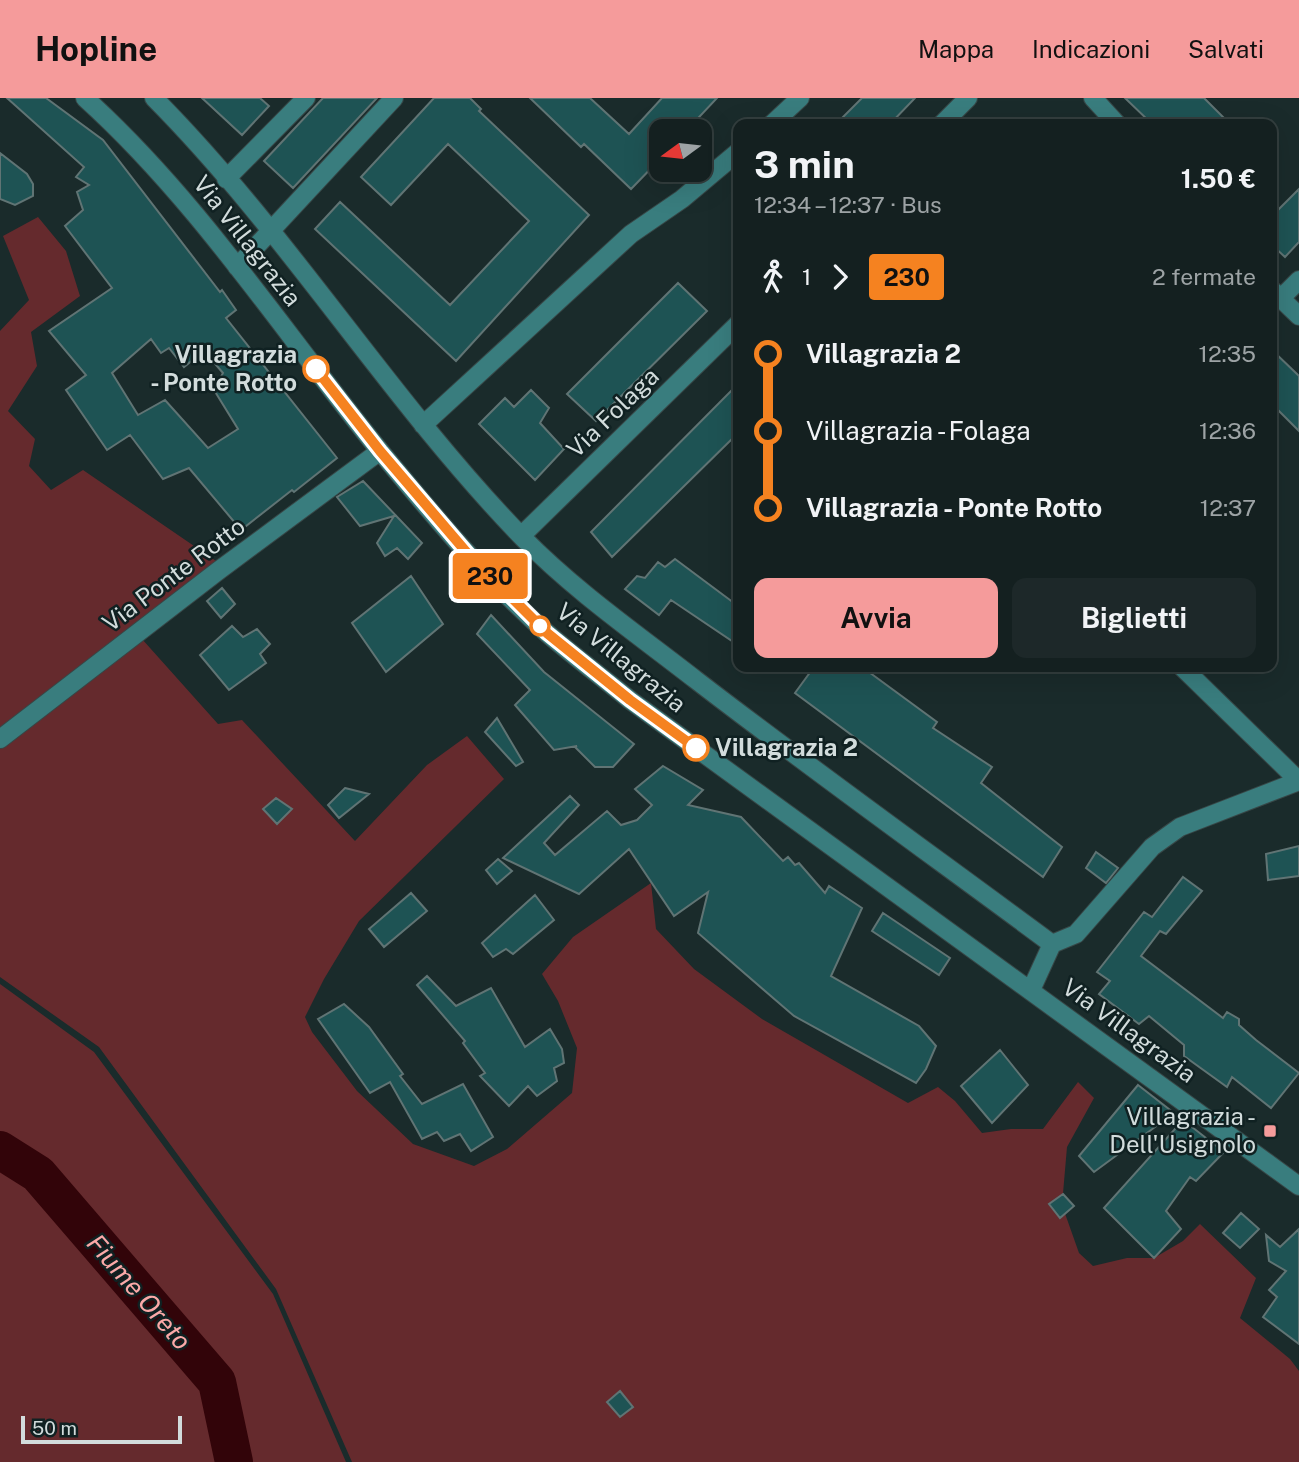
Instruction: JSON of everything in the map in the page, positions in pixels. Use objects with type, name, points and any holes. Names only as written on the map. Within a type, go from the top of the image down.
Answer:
[{"type":"street","name":"Via Villagrazia","points":[[85,98],[126,134],[177,191],[380,451],[468,554],[547,633],[630,700],[1299,1186]]},
{"type":"street","name":"Via Villagrazia","points":[[154,98],[272,232],[423,425],[521,536],[559,574],[743,716],[1052,944],[1031,990]]},
{"type":"street","points":[[226,179],[306,98]]},
{"type":"street","points":[[237,267],[394,98]]},
{"type":"street","points":[[777,119],[800,98]]},
{"type":"street","points":[[947,119],[968,98]]},
{"type":"street","points":[[1093,98],[1112,119]]},
{"type":"street","points":[[423,425],[631,234],[682,199],[733,156]]},
{"type":"street","points":[[1299,280],[1277,294],[1299,316]]},
{"type":"street","name":"Via Folaga","points":[[521,536],[733,329]]},
{"type":"street","name":"Via Ponte Rotto","points":[[0,740],[220,569],[380,451]]},
{"type":"street","points":[[1052,944],[1076,934],[1152,847],[1180,827],[1299,780],[1187,672]]},
{"type":"shaded area","points":[[38,217],[66,251],[80,296],[31,332],[37,366],[8,411],[35,439],[29,466],[51,490],[83,470],[216,561],[148,618],[142,639],[218,724],[242,720],[355,841],[427,765],[467,736],[504,779],[359,921],[305,1017],[312,1032],[357,1091],[413,1144],[474,1166],[507,1149],[572,1093],[577,1048],[558,1001],[542,974],[573,937],[651,883],[656,929],[694,969],[762,1019],[908,1103],[938,1087],[955,1101],[982,1133],[1043,1129],[1078,1082],[1094,1098],[1067,1147],[1062,1205],[1079,1253],[1093,1266],[1127,1258],[1154,1258],[1183,1241],[1200,1224],[1256,1278],[1240,1318],[1290,1359],[1299,1371],[1299,1462],[352,1462],[276,1289],[99,1047],[0,977],[0,331],[29,300],[3,236]]},
{"type":"shaded area","points":[[0,984],[94,1052],[273,1294],[346,1462],[0,1462]]},
{"type":"building","points":[[7,98],[46,98],[103,140],[220,292],[222,290],[236,310],[226,318],[337,458],[241,530],[189,468],[163,479],[130,435],[107,450],[66,390],[86,375],[49,331],[112,288],[65,226],[83,210],[77,192],[89,185],[76,177],[84,167]],"holes":[[[151,339],[161,353],[169,348],[184,367],[204,351],[223,373],[214,390],[238,429],[208,448],[165,400],[138,415],[112,373]]]},
{"type":"building","points":[[202,98],[260,98],[269,106],[242,135]]},
{"type":"building","points":[[323,98],[377,98],[293,188],[264,161]]},
{"type":"building","points":[[434,98],[470,98],[481,109],[479,111],[589,215],[456,361],[315,229],[340,202],[450,305],[529,221],[448,144],[391,205],[361,177]]},
{"type":"building","points":[[530,98],[590,98],[629,134],[662,98],[717,98],[697,119],[649,119],[649,170],[631,189],[584,144],[581,147]]},
{"type":"building","points":[[862,98],[915,98],[895,119],[841,119]]},
{"type":"building","points":[[1125,98],[1204,98],[1225,119],[1147,119]]},
{"type":"building","points":[[0,153],[27,174],[33,184],[33,196],[15,205],[0,199]]},
{"type":"building","points":[[1299,189],[1299,242],[1285,257],[1277,250],[1277,211]]},
{"type":"building","points":[[678,283],[707,311],[596,421],[567,394]]},
{"type":"building","points":[[1277,355],[1299,376],[1299,431],[1277,409]]},
{"type":"building","points":[[733,389],[733,438],[612,557],[591,532]]},
{"type":"building","points":[[531,390],[549,408],[540,423],[564,449],[535,480],[479,424],[505,398],[514,407]]},
{"type":"building","points":[[363,481],[422,543],[408,559],[397,548],[385,556],[377,543],[394,516],[360,526],[337,497]]},
{"type":"building","points":[[675,559],[733,602],[733,642],[671,600],[659,615],[625,589],[637,576],[645,578],[658,562],[665,567]]},
{"type":"building","points":[[411,576],[443,624],[386,672],[352,623]]},
{"type":"building","points":[[222,588],[235,604],[221,618],[207,601]]},
{"type":"building","points":[[491,615],[544,672],[634,744],[613,767],[595,767],[575,747],[577,746],[554,750],[515,705],[530,690],[477,634]]},
{"type":"building","points":[[232,626],[243,637],[257,629],[270,644],[260,654],[266,663],[229,690],[200,655]]},
{"type":"building","points":[[810,672],[869,672],[937,722],[933,728],[992,767],[981,783],[1062,847],[1043,877],[795,693]]},
{"type":"building","points":[[497,718],[523,762],[516,766],[485,732]]},
{"type":"building","points":[[663,766],[703,790],[688,805],[741,817],[783,861],[788,857],[795,865],[799,863],[825,893],[829,886],[862,908],[831,976],[919,1026],[936,1046],[926,1069],[916,1083],[794,1016],[698,933],[708,892],[674,916],[629,849],[579,894],[503,858],[570,796],[579,805],[544,843],[555,855],[607,811],[621,825],[637,820],[652,805],[635,789]]},
{"type":"building","points":[[345,788],[369,794],[339,818],[328,805]]},
{"type":"building","points":[[276,798],[292,809],[277,824],[263,809]]},
{"type":"building","points":[[1299,846],[1299,876],[1268,880],[1266,854]]},
{"type":"building","points":[[1096,852],[1118,868],[1106,883],[1086,868]]},
{"type":"building","points":[[498,859],[512,871],[497,884],[486,870]]},
{"type":"building","points":[[1183,877],[1202,891],[1166,934],[1160,931],[1141,956],[1223,1018],[1227,1012],[1239,1019],[1239,1025],[1299,1073],[1271,1108],[1232,1077],[1227,1087],[1184,1056],[1184,1045],[1149,1016],[1139,1024],[1099,994],[1110,981],[1097,972],[1144,912],[1152,917]]},
{"type":"building","points":[[411,893],[427,911],[384,947],[369,929]]},
{"type":"building","points":[[535,895],[554,920],[513,954],[506,949],[493,957],[482,943]]},
{"type":"building","points":[[883,913],[950,958],[939,975],[872,931]]},
{"type":"building","points":[[427,976],[456,1006],[491,988],[525,1047],[550,1029],[562,1049],[564,1063],[554,1068],[557,1081],[537,1096],[528,1086],[509,1106],[480,1076],[485,1073],[463,1043],[465,1041],[417,985]]},
{"type":"building","points":[[344,1004],[369,1027],[403,1074],[400,1076],[422,1104],[463,1084],[493,1137],[471,1151],[460,1134],[444,1141],[437,1132],[422,1139],[390,1082],[370,1093],[318,1019]]},
{"type":"building","points":[[1000,1050],[1028,1085],[992,1123],[961,1086]]},
{"type":"building","points":[[1138,1085],[1174,1113],[1094,1172],[1079,1156]]},
{"type":"building","points":[[1183,1120],[1224,1152],[1196,1181],[1190,1177],[1166,1211],[1181,1229],[1154,1258],[1104,1208]]},
{"type":"building","points":[[1063,1194],[1074,1206],[1060,1218],[1049,1204]]},
{"type":"building","points":[[1241,1213],[1259,1229],[1240,1248],[1223,1233]]},
{"type":"building","points":[[1299,1229],[1299,1344],[1263,1317],[1277,1297],[1269,1290],[1286,1271],[1269,1261],[1266,1235],[1280,1247]]},
{"type":"building","points":[[620,1391],[633,1407],[620,1417],[607,1402]]},
{"type":"waterway","name":"Fiume Oreto","points":[[0,1150],[38,1174],[217,1382],[234,1462]]},
{"type":"bus line","name":"230","points":[[316,369],[380,451],[468,554],[547,633],[630,700],[696,748]]},
{"type":"place","name":"Villagrazia - Ponte Rotto","points":[[316,369]]},
{"type":"place","name":"Villagrazia 2","points":[[696,748]]},
{"type":"place","name":"Villagrazia - Dell'Usignolo","points":[[1270,1131]]}]
